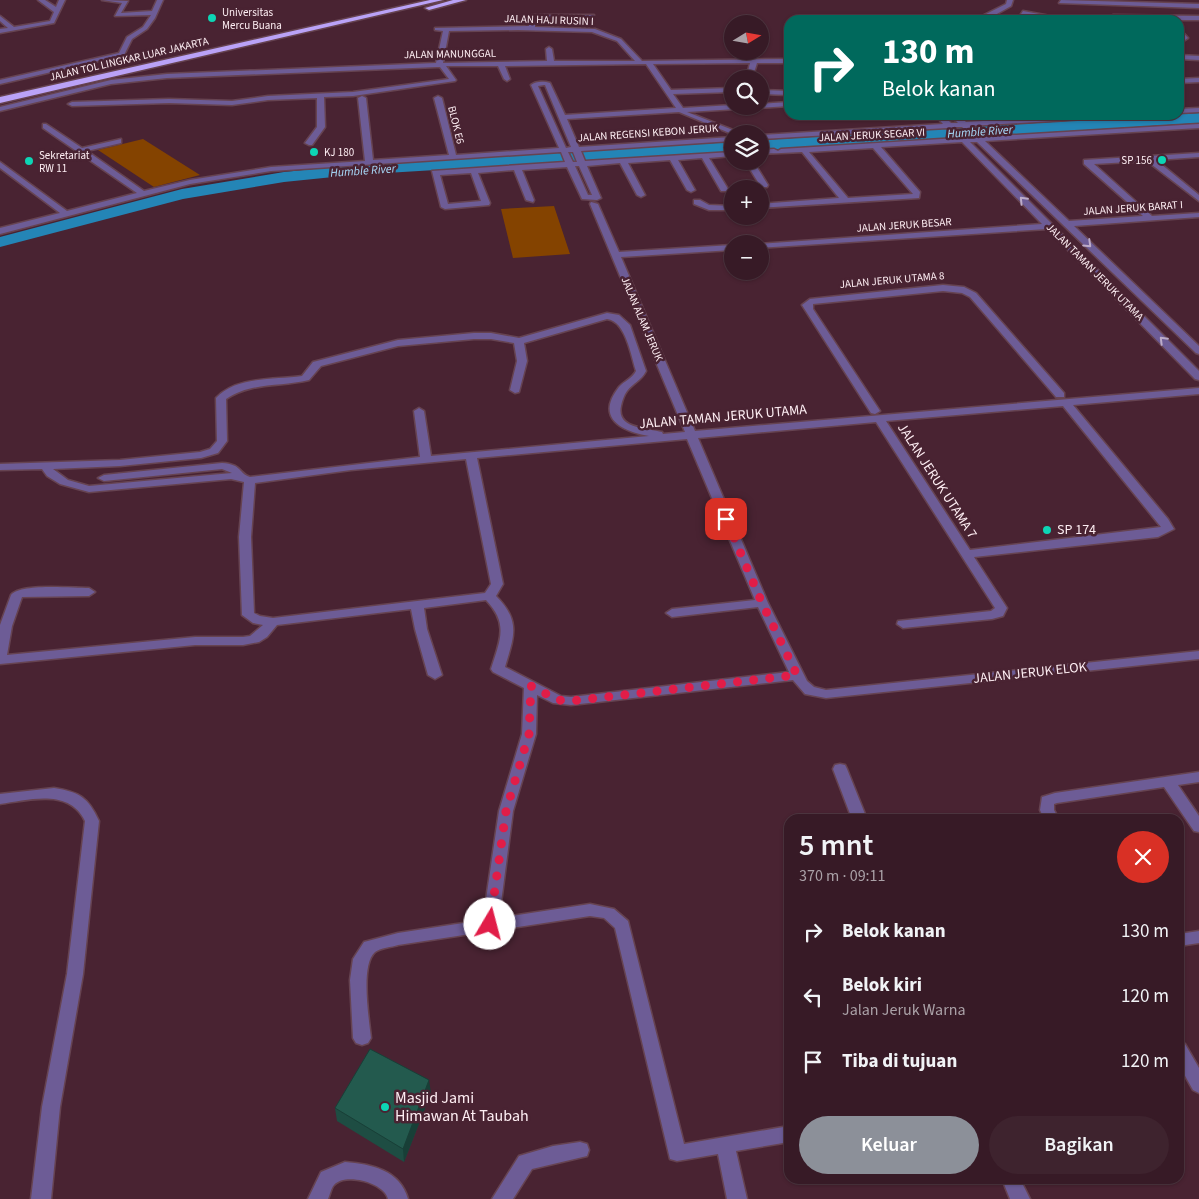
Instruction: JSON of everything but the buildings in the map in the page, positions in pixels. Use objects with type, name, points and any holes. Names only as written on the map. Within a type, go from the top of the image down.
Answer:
[{"type":"highway","name":"JALAN TOL LINGKAR LUAR JAKARTA","points":[[0,94],[415,0]]},
{"type":"highway","name":"JALAN TOL LINGKAR LUAR JAKARTA","points":[[0,100],[439,0]]},
{"type":"highway","points":[[235,47],[262,44],[462,0]]},
{"type":"highway","points":[[344,15],[366,7]]},
{"type":"street","points":[[41,0],[57,12]]},
{"type":"street","points":[[0,31],[49,24],[53,21],[62,0]]},
{"type":"street","points":[[105,0],[126,2],[117,15],[155,13]]},
{"type":"street","points":[[0,82],[122,54],[129,38],[145,28],[155,13],[160,0]]},
{"type":"street","points":[[988,15],[1010,5],[1010,0]]},
{"type":"street","points":[[1061,2],[1104,4],[1135,2],[1179,3],[1199,6]]},
{"type":"street","points":[[1104,4],[1111,15]]},
{"type":"street","points":[[1159,4],[1166,15]]},
{"type":"street","points":[[589,8],[597,31]]},
{"type":"street","points":[[1088,10],[1108,10]]},
{"type":"street","points":[[1022,15],[1023,13],[1036,15]]},
{"type":"street","points":[[532,28],[532,17],[592,16]]},
{"type":"street","points":[[0,18],[12,29]]},
{"type":"street","points":[[1184,18],[1199,18]]},
{"type":"street","name":"JALAN HAJI RUSIN I","points":[[437,29],[532,28],[597,31],[619,40],[640,62]]},
{"type":"street","points":[[72,104],[169,101],[226,103],[268,98],[353,94],[453,80],[441,65],[446,29]]},
{"type":"street","points":[[549,49],[551,64]]},
{"type":"street","points":[[511,64],[512,54]]},
{"type":"street","points":[[1184,57],[1199,58]]},
{"type":"street","name":"JALAN MANUNGGAL","points":[[0,109],[112,82],[242,72],[441,65],[551,64],[610,66],[640,62],[784,61]]},
{"type":"street","points":[[648,62],[670,92],[680,110],[687,115],[724,129]]},
{"type":"street","points":[[752,70],[754,62]]},
{"type":"street","points":[[501,64],[507,78]]},
{"type":"street","points":[[1190,80],[1199,86]]},
{"type":"street","points":[[1184,81],[1199,80]]},
{"type":"street","points":[[112,82],[122,103]]},
{"type":"street","points":[[534,84],[548,84],[563,117],[583,162],[597,198],[585,197],[534,84]]},
{"type":"street","points":[[670,92],[724,90]]},
{"type":"street","points":[[769,92],[784,93]]},
{"type":"street","points":[[309,143],[321,128],[320,96]]},
{"type":"street","points":[[362,98],[369,162]]},
{"type":"street","name":"BLOK E6","points":[[438,98],[453,157]]},
{"type":"street","points":[[166,112],[169,101]]},
{"type":"street","points":[[769,105],[784,104]]},
{"type":"street","points":[[563,117],[724,108]]},
{"type":"street","points":[[1184,111],[1199,110]]},
{"type":"street","name":"JALAN TAMAN JERUK UTAMA","points":[[943,120],[1199,377]]},
{"type":"street","name":"JALAN TAMAN JERUK UTAMA","points":[[959,120],[1199,351]]},
{"type":"street","points":[[769,137],[1049,120]]},
{"type":"street","points":[[46,126],[143,194]]},
{"type":"street","name":"JALAN JERUK SEGAR VI","points":[[769,151],[1199,126]]},
{"type":"street","name":"JALAN REGENSI KEBON JERUK","points":[[0,231],[190,182],[250,172],[369,162],[578,151],[724,140]]},
{"type":"street","points":[[81,150],[118,141]]},
{"type":"street","points":[[769,205],[916,196],[917,194],[876,146]]},
{"type":"street","points":[[804,150],[845,200]]},
{"type":"street","points":[[474,171],[486,204],[445,206],[435,174],[583,162],[724,155]]},
{"type":"street","points":[[1150,218],[1087,162],[1199,155]]},
{"type":"street","points":[[704,156],[724,188]]},
{"type":"street","points":[[673,158],[691,190]]},
{"type":"street","points":[[1149,158],[1199,199]]},
{"type":"street","points":[[623,161],[641,195]]},
{"type":"street","points":[[2,167],[66,214]]},
{"type":"street","points":[[517,168],[530,200]]},
{"type":"street","points":[[697,202],[702,206],[711,208],[724,208]]},
{"type":"street","name":"JALAN ALAM JERUK","points":[[594,204],[762,603],[797,675]]},
{"type":"street","name":"JALAN JERUK BARAT I","points":[[1068,224],[1199,215]]},
{"type":"street","name":"JALAN JERUK BESAR","points":[[769,244],[1049,226]]},
{"type":"street","points":[[615,255],[724,248]]},
{"type":"street","name":"JALAN JERUK UTAMA 8","points":[[877,415],[808,309],[807,305],[810,302],[943,288],[964,290],[973,295],[1062,398]]},
{"type":"street","points":[[1114,291],[1135,290]]},
{"type":"street","points":[[0,467],[120,463],[200,455],[214,451],[222,442],[221,398],[230,390],[242,386],[305,378],[317,364],[398,343],[474,336],[491,336],[519,341],[597,318],[616,317],[620,319],[641,371],[638,378],[622,390],[614,414],[618,422],[626,428],[672,437]]},
{"type":"street","points":[[515,390],[522,361],[519,341]]},
{"type":"street","name":"JALAN TAMAN JERUK UTAMA","points":[[45,466],[51,474],[64,482],[89,488],[231,476],[245,478],[672,437],[689,431],[1062,398],[1199,382]]},
{"type":"street","name":"JALAN TAMAN JERUK UTAMA","points":[[1062,398],[1199,391]]},
{"type":"street","name":"JALAN JERUK UTAMA 7","points":[[877,415],[967,554],[1158,533],[1168,529],[1164,521],[1062,398]]},
{"type":"street","points":[[419,411],[426,460]]},
{"type":"street","points":[[245,478],[248,615],[258,620],[273,622],[489,596],[497,584],[471,457]]},
{"type":"street","points":[[904,624],[999,613],[1001,608],[967,554]]},
{"type":"street","points":[[89,592],[25,592],[18,595],[6,626],[0,659],[195,641],[243,641],[254,639],[262,634],[273,622]]},
{"type":"street","points":[[489,596],[506,615],[509,626],[498,669],[558,700],[571,701],[797,675]]},
{"type":"street","points":[[672,613],[762,603]]},
{"type":"street","points":[[417,606],[421,629],[435,675]]},
{"type":"street","name":"JALAN JERUK ELOK","points":[[797,675],[801,683],[817,693],[1199,655]]},
{"type":"street","points":[[490,924],[506,811],[529,734],[531,686]]},
{"type":"street","points":[[840,769],[858,814]]},
{"type":"street","points":[[1049,814],[1047,810],[1047,801],[1055,798],[1199,777]]},
{"type":"street","points":[[1167,781],[1199,827]]},
{"type":"street","points":[[0,799],[37,794],[62,794],[82,801],[89,810],[92,821],[75,974],[51,1107],[41,1199]]},
{"type":"street","points":[[362,1038],[358,980],[360,958],[370,947],[398,938],[490,924],[590,910],[608,913],[622,925],[677,1153],[784,1135]]},
{"type":"street","points":[[1184,939],[1199,937]]},
{"type":"street","points":[[1184,1058],[1199,1085]]},
{"type":"street","points":[[725,1145],[737,1199]]},
{"type":"street","points":[[502,1199],[526,1162],[553,1154],[580,1150]]},
{"type":"street","points":[[318,1199],[328,1178],[345,1170],[372,1175],[393,1184],[398,1193],[398,1199]]},
{"type":"street","points":[[1013,1184],[1020,1199]]},
{"type":"shaded area","points":[[143,139],[200,175],[154,187],[98,150]]},
{"type":"shaded area","points":[[554,206],[570,254],[513,258],[501,209]]},
{"type":"waterway","name":"Humble River","points":[[1184,119],[1199,118]]},
{"type":"waterway","name":"Humble River","points":[[769,144],[1166,120]]},
{"type":"waterway","name":"Humble River","points":[[0,242],[182,194],[284,177],[353,170],[724,147]]},
{"type":"place","name":"Universitas Mercu Buana","points":[[212,18]]},
{"type":"place","name":"KJ 180","points":[[314,152]]},
{"type":"place","name":"SP 156","points":[[1162,160]]},
{"type":"place","name":"Sekretariat RW 11","points":[[29,161]]},
{"type":"place","name":"SP 174","points":[[1047,530]]},
{"type":"place","name":"Masjid Jami Himawan At Taubah","points":[[385,1107]]},
{"type":"route","points":[[490,924],[506,811],[529,734],[531,686],[558,700],[571,701],[797,675],[762,603],[726,519]]}]
